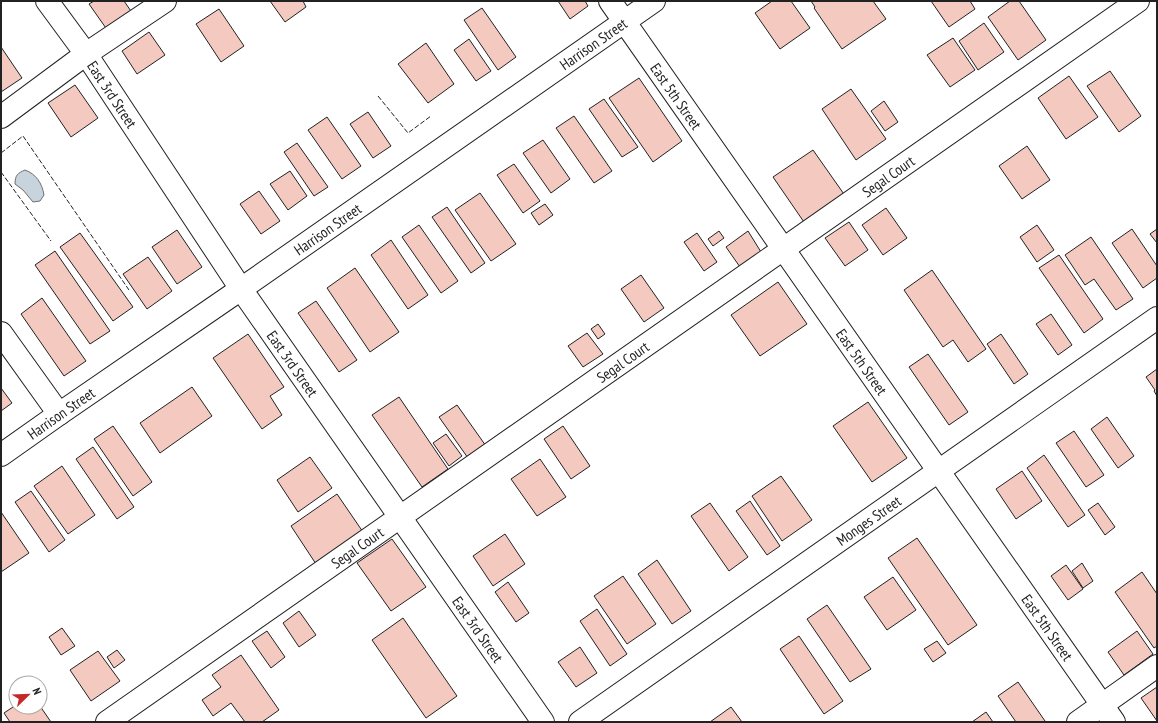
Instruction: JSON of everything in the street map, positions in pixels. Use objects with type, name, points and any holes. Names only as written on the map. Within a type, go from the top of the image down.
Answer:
[{"type":"street","name":"East 3rd Street","points":[[47,1],[86,54],[242,290],[543,722]]},
{"type":"street","points":[[1,117],[86,54],[165,1]]},
{"type":"street","name":"East 5th Street","points":[[610,1],[1108,714]]},
{"type":"street","name":"Harrison Street","points":[[1,455],[242,290],[654,1]]},
{"type":"street","name":"Segal Court","points":[[107,722],[1138,1]]},
{"type":"street","name":"Monges Street","points":[[580,722],[1157,318]]},
{"type":"street","points":[[1,333],[59,414]]},
{"type":"street","points":[[1078,722],[1108,714],[1157,666]]},
{"type":"shaded area","points":[[25,170],[35,177],[42,187],[44,195],[40,201],[33,202],[23,190],[15,184],[17,175]]},
{"type":"building","points":[[94,1],[124,1],[133,14],[108,31],[89,4]]},
{"type":"building","points":[[270,1],[303,1],[306,7],[285,22]]},
{"type":"building","points":[[558,1],[585,1],[588,6],[570,19]]},
{"type":"building","points":[[772,1],[791,1],[810,28],[780,49],[755,13]]},
{"type":"building","points":[[811,1],[873,1],[886,19],[842,49],[814,8],[815,7]]},
{"type":"building","points":[[931,1],[970,1],[975,9],[949,27]]},
{"type":"building","points":[[1010,1],[1019,1],[1046,40],[1018,60],[988,17]]},
{"type":"building","points":[[482,8],[516,57],[498,70],[464,20]]},
{"type":"building","points":[[219,9],[244,46],[221,62],[196,24]]},
{"type":"building","points":[[984,23],[1004,52],[978,70],[959,41]]},
{"type":"building","points":[[149,32],[165,55],[137,74],[122,51]]},
{"type":"building","points":[[953,38],[975,70],[950,87],[927,55]]},
{"type":"building","points":[[469,39],[491,71],[476,81],[454,50]]},
{"type":"building","points":[[426,43],[454,84],[428,103],[398,64]]},
{"type":"building","points":[[1,47],[22,78],[1,92]]},
{"type":"building","points":[[1110,71],[1141,116],[1119,132],[1087,86]]},
{"type":"building","points":[[1069,76],[1098,117],[1066,139],[1038,98]]},
{"type":"building","points":[[639,78],[682,141],[653,162],[609,98]]},
{"type":"building","points":[[75,85],[98,118],[71,137],[48,103]]},
{"type":"building","points":[[851,89],[886,139],[856,160],[822,109]]},
{"type":"building","points":[[604,99],[638,147],[622,157],[589,109]]},
{"type":"building","points":[[884,101],[898,122],[885,131],[871,111]]},
{"type":"building","points":[[368,112],[391,146],[373,158],[350,124]]},
{"type":"building","points":[[574,116],[612,171],[594,183],[556,128]]},
{"type":"building","points":[[327,117],[361,166],[342,179],[308,130]]},
{"type":"building","points":[[543,140],[570,179],[551,193],[523,153]]},
{"type":"building","points":[[297,143],[328,187],[314,196],[284,152]]},
{"type":"building","points":[[1027,146],[1050,180],[1022,199],[999,166]]},
{"type":"building","points":[[813,150],[846,197],[806,225],[773,177]]},
{"type":"building","points":[[514,164],[540,201],[523,213],[497,175]]},
{"type":"building","points":[[290,171],[307,196],[288,210],[270,184]]},
{"type":"building","points":[[259,191],[280,221],[261,234],[240,204]]},
{"type":"building","points":[[480,193],[516,244],[491,261],[455,210]]},
{"type":"building","points":[[545,204],[553,215],[539,225],[531,213]]},
{"type":"building","points":[[447,207],[485,263],[471,273],[432,217]]},
{"type":"building","points":[[886,208],[907,238],[883,255],[862,225]]},
{"type":"building","points":[[849,222],[868,250],[845,266],[825,238]]},
{"type":"building","points":[[419,225],[458,281],[441,293],[402,237]]},
{"type":"building","points":[[1037,225],[1054,250],[1037,262],[1020,237]]},
{"type":"building","points":[[1132,229],[1157,266],[1157,278],[1143,288],[1112,243]]},
{"type":"building","points":[[1157,229],[1157,243],[1150,234]]},
{"type":"building","points":[[177,230],[202,267],[177,284],[152,247]]},
{"type":"building","points":[[719,231],[724,238],[713,246],[708,239]]},
{"type":"building","points":[[748,231],[761,252],[740,267],[726,247]]},
{"type":"building","points":[[80,233],[133,307],[113,321],[60,247]]},
{"type":"building","points":[[697,233],[717,262],[704,271],[684,242]]},
{"type":"building","points":[[1091,237],[1133,299],[1116,310],[1094,279],[1085,285],[1065,255]]},
{"type":"building","points":[[391,240],[428,295],[408,309],[371,255]]},
{"type":"building","points":[[55,251],[110,331],[90,344],[35,265]]},
{"type":"building","points":[[1059,255],[1103,319],[1084,333],[1039,268]]},
{"type":"building","points":[[148,257],[172,291],[147,309],[123,274]]},
{"type":"building","points":[[355,268],[399,332],[370,352],[327,288]]},
{"type":"building","points":[[932,270],[986,349],[968,362],[953,340],[943,347],[904,290]]},
{"type":"building","points":[[641,275],[664,308],[644,322],[621,289]]},
{"type":"building","points":[[778,282],[807,324],[760,356],[731,315]]},
{"type":"building","points":[[42,298],[86,361],[64,376],[21,314]]},
{"type":"building","points":[[316,301],[357,360],[339,372],[298,313]]},
{"type":"building","points":[[1051,314],[1072,345],[1058,355],[1036,324]]},
{"type":"building","points":[[598,324],[605,334],[598,339],[591,329]]},
{"type":"building","points":[[587,333],[603,354],[583,367],[568,346]]},
{"type":"building","points":[[248,334],[284,387],[270,396],[282,415],[262,429],[213,358]]},
{"type":"building","points":[[1001,334],[1028,374],[1014,384],[987,344]]},
{"type":"building","points":[[928,354],[968,412],[949,425],[909,367]]},
{"type":"building","points":[[1157,369],[1157,396],[1154,391],[1155,390],[1146,377]]},
{"type":"building","points":[[192,387],[212,416],[160,453],[140,423]]},
{"type":"building","points":[[1,388],[12,403],[1,411]]},
{"type":"building","points":[[399,397],[448,469],[422,487],[372,415]]},
{"type":"building","points":[[868,402],[907,458],[872,482],[833,426]]},
{"type":"building","points":[[457,405],[486,446],[468,458],[439,417]]},
{"type":"building","points":[[1107,417],[1134,456],[1118,468],[1091,429]]},
{"type":"building","points":[[113,426],[152,482],[133,496],[94,439]]},
{"type":"building","points":[[563,426],[590,466],[571,479],[544,439]]},
{"type":"building","points":[[1074,431],[1104,475],[1086,487],[1056,443]]},
{"type":"building","points":[[446,434],[462,456],[449,466],[433,443]]},
{"type":"building","points":[[93,447],[134,507],[117,519],[76,459]]},
{"type":"building","points":[[1044,455],[1085,515],[1068,527],[1027,468]]},
{"type":"building","points":[[310,457],[332,488],[298,512],[277,480]]},
{"type":"building","points":[[540,459],[566,497],[537,516],[511,479]]},
{"type":"building","points":[[62,466],[95,515],[68,534],[34,486]]},
{"type":"building","points":[[1022,471],[1042,501],[1016,519],[996,489]]},
{"type":"building","points":[[781,476],[812,520],[782,541],[752,496]]},
{"type":"building","points":[[31,491],[65,540],[49,552],[15,502]]},
{"type":"building","points":[[337,494],[363,532],[316,564],[291,526]]},
{"type":"building","points":[[750,501],[780,546],[767,555],[736,511]]},
{"type":"building","points":[[710,503],[748,557],[729,571],[691,516]]},
{"type":"building","points":[[1098,503],[1115,527],[1105,535],[1088,510]]},
{"type":"building","points":[[1,512],[29,553],[1,572]]},
{"type":"building","points":[[505,534],[525,564],[493,586],[473,556]]},
{"type":"building","points":[[917,538],[977,625],[948,645],[888,558]]},
{"type":"building","points":[[392,539],[426,587],[391,611],[357,563]]},
{"type":"building","points":[[657,560],[691,611],[672,624],[638,574]]},
{"type":"building","points":[[1082,563],[1093,581],[1083,588],[1072,571]]},
{"type":"building","points":[[1066,565],[1083,589],[1068,600],[1051,576]]},
{"type":"building","points":[[1142,572],[1157,594],[1157,646],[1154,648],[1115,592]]},
{"type":"building","points":[[623,576],[656,624],[627,644],[594,596]]},
{"type":"building","points":[[893,577],[916,610],[887,630],[864,597]]},
{"type":"building","points":[[508,582],[529,613],[516,622],[495,592]]},
{"type":"building","points":[[827,605],[871,669],[850,682],[807,619]]},
{"type":"building","points":[[597,609],[627,654],[610,666],[580,621]]},
{"type":"building","points":[[299,611],[316,635],[299,647],[283,623]]},
{"type":"building","points":[[403,618],[457,696],[426,718],[372,640]]},
{"type":"building","points":[[62,628],[75,646],[61,655],[49,637]]},
{"type":"building","points":[[267,631],[285,657],[271,668],[252,641]]},
{"type":"building","points":[[1137,631],[1153,654],[1124,675],[1108,652]]},
{"type":"building","points":[[799,636],[843,701],[824,714],[780,649]]},
{"type":"building","points":[[937,641],[946,653],[933,662],[924,649]]},
{"type":"building","points":[[580,647],[597,673],[576,687],[558,662]]},
{"type":"building","points":[[117,650],[125,660],[114,668],[107,657]]},
{"type":"building","points":[[98,651],[120,681],[91,701],[70,670]]},
{"type":"building","points":[[241,655],[279,710],[262,722],[245,722],[231,703],[213,716],[202,700],[221,687],[212,675]]},
{"type":"building","points":[[1018,682],[1045,721],[1044,722],[1016,722],[998,696]]},
{"type":"building","points":[[1157,687],[1157,721],[1141,698]]},
{"type":"building","points":[[731,707],[742,722],[710,722]]},
{"type":"building","points":[[8,710],[8,715],[46,715],[51,722],[10,722],[4,713]]},
{"type":"building","points":[[986,712],[993,722],[972,722]]},
{"type":"fence","points":[[378,96],[408,133],[431,116]]},
{"type":"fence","points":[[1,153],[23,136],[129,290]]},
{"type":"fence","points":[[1,172],[51,241]]}]
